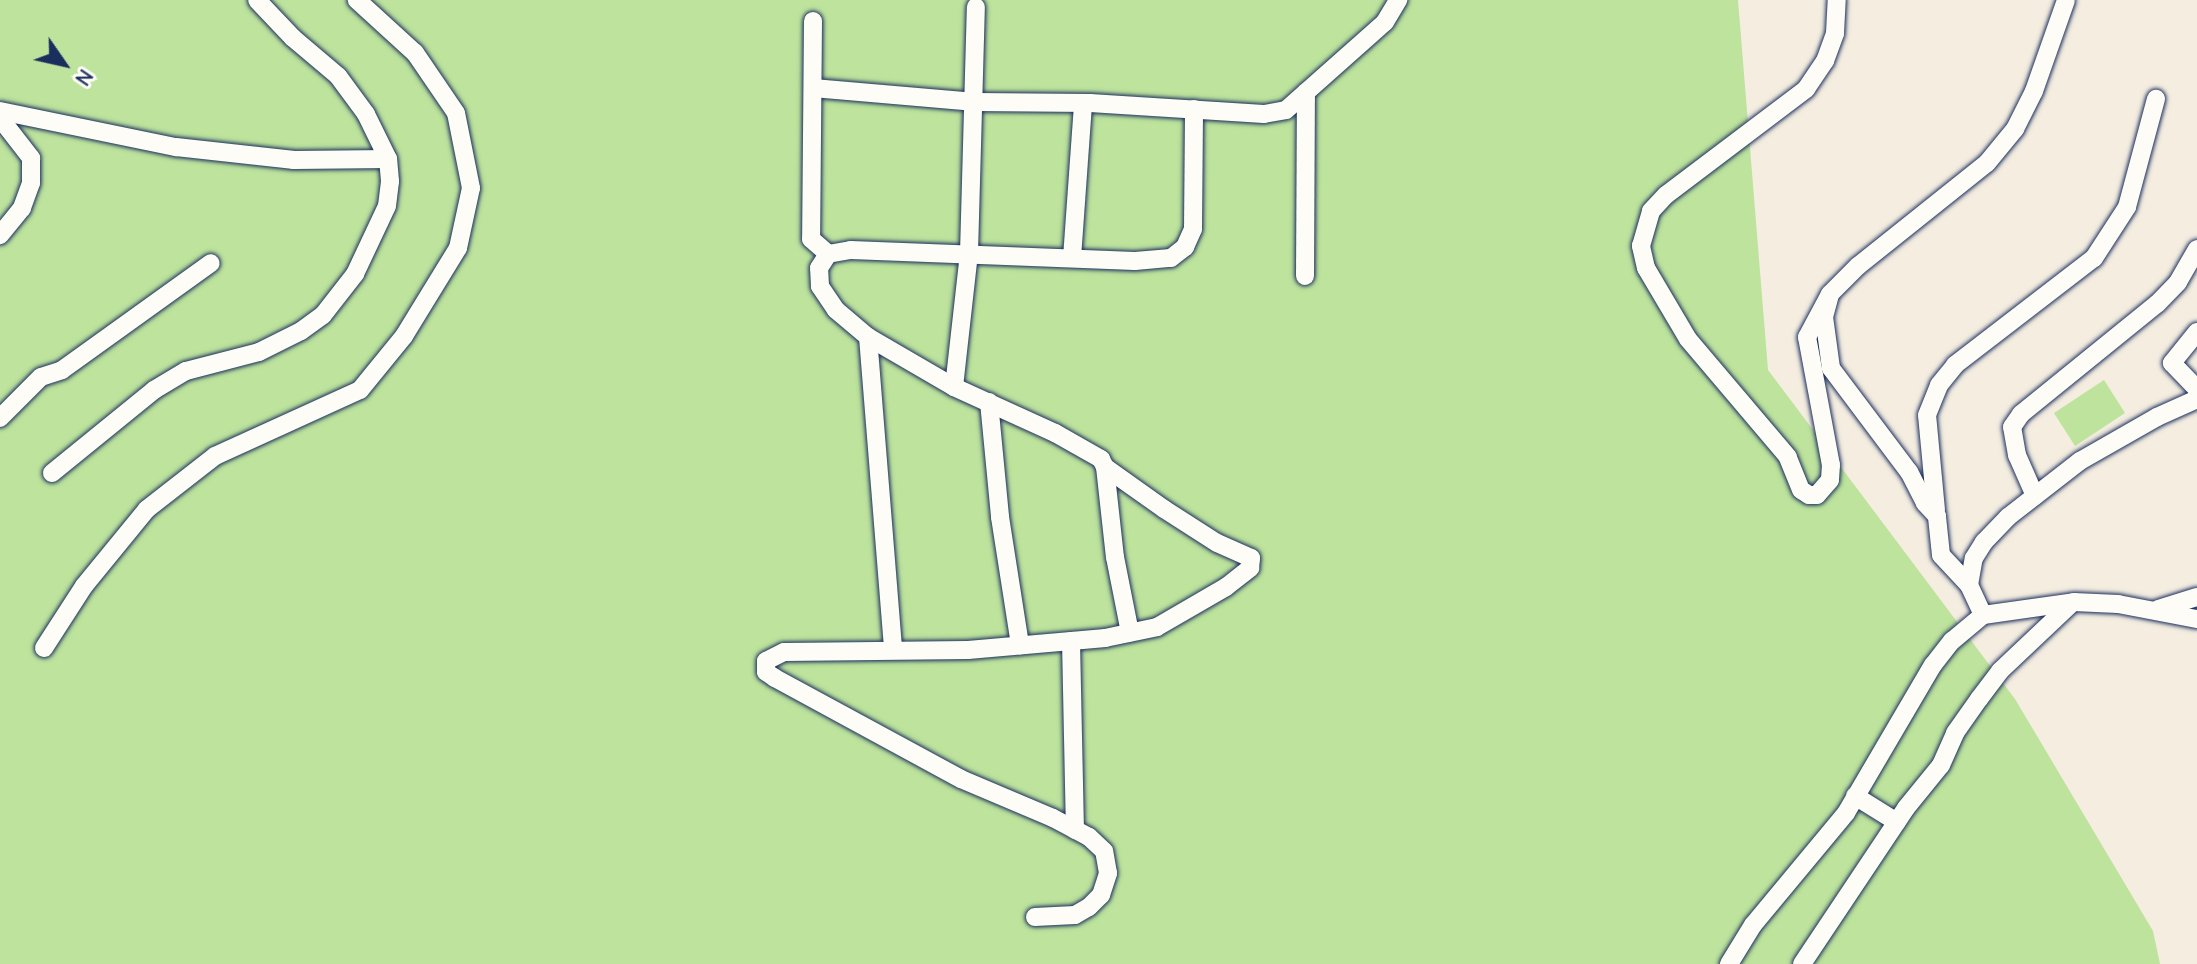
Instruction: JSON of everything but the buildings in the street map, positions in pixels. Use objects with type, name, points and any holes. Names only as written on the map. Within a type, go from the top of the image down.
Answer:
[{"type":"street","points":[[52,473],[154,390],[186,371],[259,352],[301,331],[323,315],[355,274],[387,206],[390,181],[388,159],[366,114],[338,76],[293,38],[257,0]]},
{"type":"street","points":[[44,648],[84,586],[147,509],[215,456],[360,390],[404,336],[458,248],[471,188],[456,113],[415,53],[357,0]]},
{"type":"street","points":[[813,88],[975,102],[1083,103],[1264,114],[1286,110],[1385,22],[1398,0]]},
{"type":"street","points":[[1837,0],[1835,33],[1825,61],[1806,89],[1666,195],[1651,211],[1641,246],[1646,268],[1688,339],[1788,457],[1801,490],[1809,495],[1817,495],[1830,480],[1831,465],[1807,337],[1830,294],[1858,266],[1987,163],[2015,129],[2034,91],[2066,0]]},
{"type":"street","points":[[954,387],[969,253],[976,7]]},
{"type":"street","points":[[813,21],[811,239],[828,254]]},
{"type":"street","points":[[1305,276],[1306,92]]},
{"type":"street","points":[[1983,615],[1969,585],[1941,555],[1931,488],[1932,447],[1927,415],[1939,385],[1955,365],[2094,258],[2127,207],[2156,99]]},
{"type":"street","points":[[1072,258],[1083,103]]},
{"type":"street","points":[[1130,633],[1115,557],[1105,467],[1101,459],[1055,433],[954,387],[868,337],[836,310],[820,286],[819,268],[828,254],[851,250],[1072,258],[1171,258],[1185,247],[1193,229],[1194,109]]},
{"type":"street","points":[[0,111],[176,147],[294,160],[388,159]]},
{"type":"street","points":[[0,118],[31,158],[31,183],[22,208],[0,235]]},
{"type":"street","points":[[2035,496],[2017,455],[2012,427],[2021,414],[2157,304],[2178,282],[2197,249]]},
{"type":"street","points":[[0,418],[41,377],[62,370],[211,263]]},
{"type":"street","points":[[1830,294],[1824,317],[1831,368],[1877,427],[1937,516]]},
{"type":"street","points":[[2197,332],[2172,363],[2197,389]]},
{"type":"street","points":[[868,337],[893,649]]},
{"type":"street","points":[[1969,585],[1974,558],[1984,542],[2035,496],[2080,461],[2157,417],[2197,399]]},
{"type":"street","points":[[989,402],[1000,517],[1020,645]]},
{"type":"street","points":[[1035,917],[1075,915],[1101,895],[1108,873],[1104,851],[1075,830],[961,779],[766,672],[766,661],[784,652],[968,650],[1130,633],[1157,627],[1226,587],[1250,568],[1251,558],[1217,543],[1105,467]]},
{"type":"street","points":[[2156,610],[2197,597]]},
{"type":"street","points":[[1802,964],[1897,822],[1941,765],[1955,733],[2000,671],[2074,602]]},
{"type":"street","points":[[1729,964],[1753,925],[1817,850],[1855,796],[1933,665],[1952,641],[1983,615],[2074,602],[2156,610],[2197,619]]},
{"type":"street","points":[[1071,641],[1075,830]]},
{"type":"street","points":[[1855,796],[1897,822]]},
{"type":"green space","points":[[0,0],[1738,0],[1768,370],[2015,699],[2153,931],[2160,964],[0,964]]},
{"type":"green space","points":[[2104,380],[2125,413],[2075,446],[2054,413]]}]
